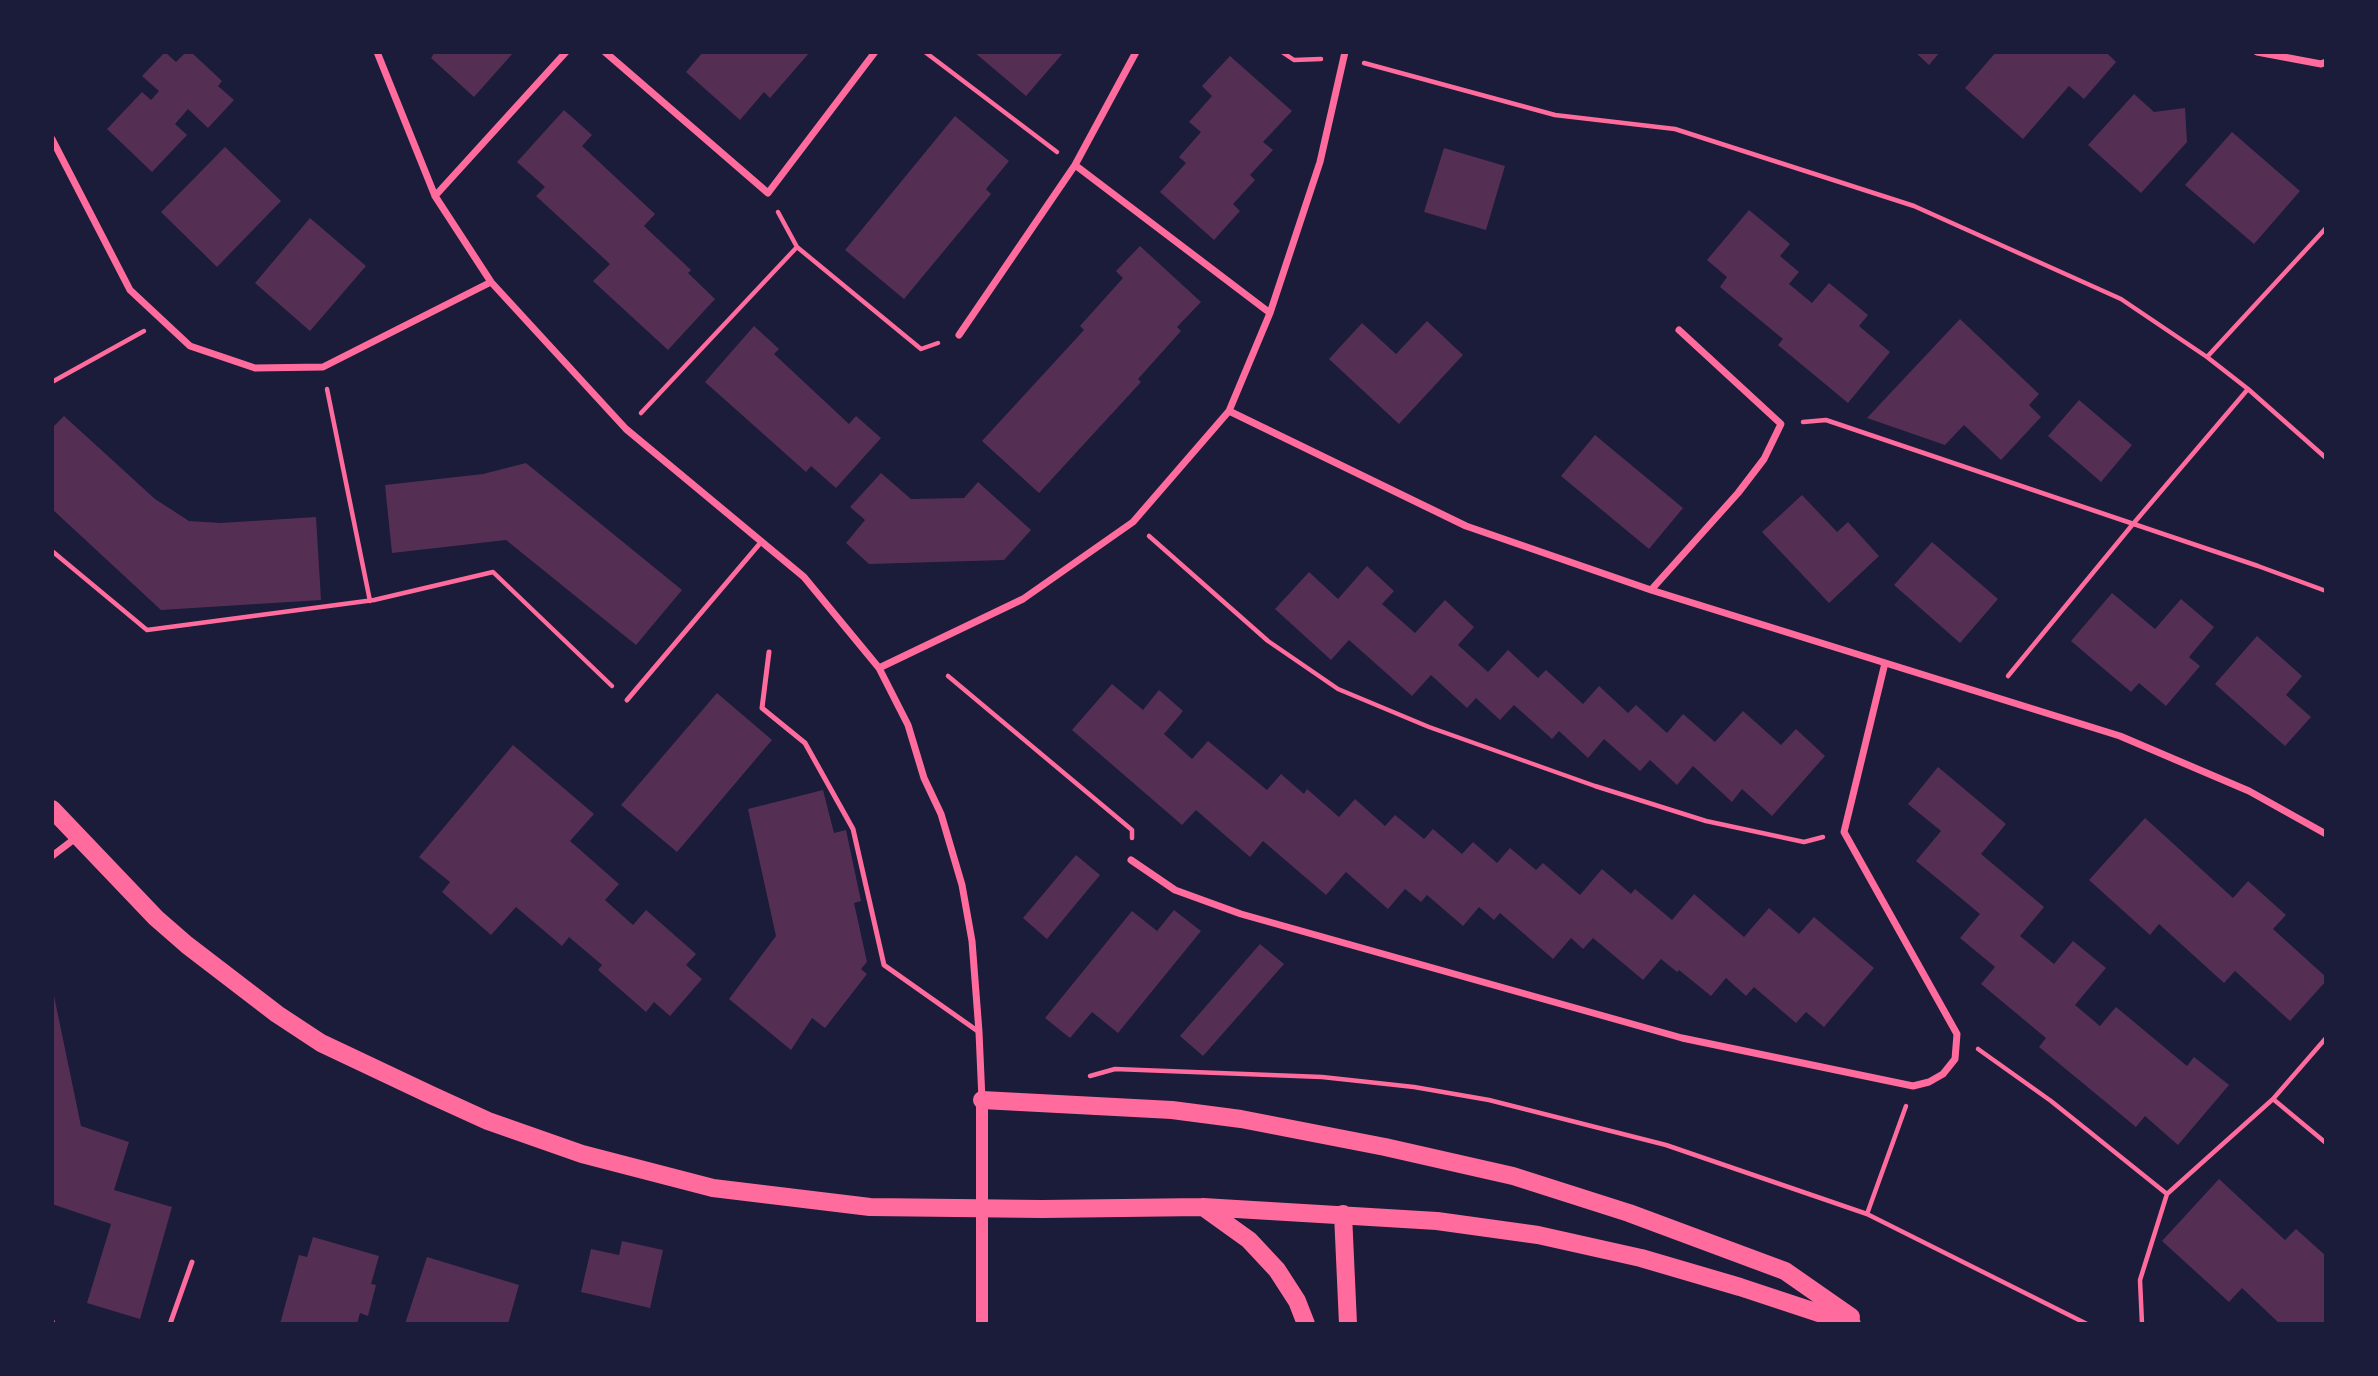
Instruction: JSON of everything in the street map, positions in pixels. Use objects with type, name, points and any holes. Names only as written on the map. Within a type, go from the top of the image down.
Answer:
[{"type":"main road","points":[[52,809],[133,895],[187,946],[277,1014],[321,1043],[488,1121],[582,1154],[713,1188],[870,1207],[1203,1207],[1437,1221],[1538,1235],[1641,1258],[1852,1324]]},
{"type":"main road","points":[[982,1100],[1172,1110],[1241,1119],[1385,1147],[1513,1176],[1629,1213],[1785,1271],[1859,1324]]},
{"type":"main road","points":[[1203,1207],[1249,1240],[1277,1270],[1297,1301],[1306,1324]]},
{"type":"main road","points":[[1343,1214],[1348,1324]]},
{"type":"street","points":[[377,52],[435,196],[491,282],[626,429],[804,577],[879,668],[908,725],[924,778],[941,814],[953,850],[972,941],[982,1100],[982,1324]]},
{"type":"street","points":[[435,196],[566,52]]},
{"type":"street","points":[[606,52],[768,193],[875,52]]},
{"type":"street","points":[[960,335],[1075,165],[1136,52]]},
{"type":"street","points":[[2257,52],[2321,64],[2326,62]]},
{"type":"street","points":[[879,668],[1023,599],[1133,522],[1229,411],[1270,313],[1320,162],[1345,55]]},
{"type":"street","points":[[52,139],[130,290],[190,346],[255,368],[323,367],[491,282]]},
{"type":"street","points":[[1075,165],[1270,313]]},
{"type":"street","points":[[1651,590],[1764,459],[1782,424],[1679,330]]},
{"type":"street","points":[[1229,411],[1466,526],[1651,590],[2120,736],[2249,791],[2326,834]]},
{"type":"street","points":[[1131,860],[1175,890],[1241,914],[1682,1038],[1913,1086],[1929,1082],[1943,1074],[1955,1059],[1957,1034],[1844,832],[1885,663]]},
{"type":"street","points":[[52,856],[77,837]]},
{"type":"lane","points":[[627,700],[762,541]]},
{"type":"lane","points":[[769,652],[762,708],[805,743],[853,829],[884,965],[979,1032]]},
{"type":"lane","points":[[170,1324],[192,1262]]},
{"type":"path","points":[[925,52],[1075,165]]},
{"type":"path","points":[[1282,52],[1294,60],[1345,55],[1555,114],[1675,129],[1914,206],[2121,299],[2207,357],[2248,389],[2326,458]]},
{"type":"path","points":[[768,193],[797,247],[921,349],[960,335]]},
{"type":"path","points":[[2207,357],[2326,228]]},
{"type":"path","points":[[626,429],[797,247]]},
{"type":"path","points":[[52,382],[163,321]]},
{"type":"path","points":[[323,367],[370,601]]},
{"type":"path","points":[[2015,668],[2248,389]]},
{"type":"path","points":[[1826,420],[2326,591]]},
{"type":"path","points":[[1133,522],[1268,641],[1338,689],[1442,732],[1594,786],[1706,821],[1804,842],[1844,832]]},
{"type":"path","points":[[52,551],[147,630],[370,601],[493,572],[627,700]]},
{"type":"path","points":[[948,676],[1132,830],[1131,860]]},
{"type":"path","points":[[1957,1034],[2051,1101],[2167,1194]]},
{"type":"path","points":[[2141,1324],[2140,1280],[2167,1194],[2273,1099],[2326,1038]]},
{"type":"path","points":[[1084,1077],[1115,1069],[1322,1077],[1415,1087],[1489,1100],[1666,1145],[1867,1214],[2087,1324]]},
{"type":"path","points":[[1867,1214],[1913,1086]]},
{"type":"path","points":[[2273,1099],[2326,1143]]},
{"type":"building","points":[[165,52],[176,62],[186,52],[191,52],[222,81],[218,86],[234,100],[208,128],[188,109],[175,124],[187,135],[152,172],[107,129],[142,92],[151,100],[159,91],[142,76]]},
{"type":"building","points":[[435,52],[514,52],[474,97],[431,58]]},
{"type":"building","points":[[703,52],[810,52],[770,98],[764,92],[740,120],[686,72]]},
{"type":"building","points":[[974,52],[1064,52],[1026,96]]},
{"type":"building","points":[[1915,52],[1940,52],[1929,65]]},
{"type":"building","points":[[1996,52],[2106,52],[2116,62],[2084,99],[2069,86],[2023,139],[1965,88]]},
{"type":"building","points":[[1230,56],[1292,111],[1263,142],[1273,150],[1250,175],[1255,180],[1233,204],[1240,211],[1214,240],[1160,192],[1186,163],[1179,157],[1201,132],[1189,122],[1212,96],[1202,86]]},
{"type":"building","points":[[2134,94],[2154,112],[2185,108],[2187,142],[2141,193],[2088,145]]},
{"type":"building","points":[[564,110],[592,135],[582,146],[655,214],[644,226],[691,270],[688,273],[715,299],[668,350],[593,281],[610,264],[536,196],[545,187],[517,162]]},
{"type":"building","points":[[955,116],[1009,161],[986,189],[991,194],[904,299],[845,250]]},
{"type":"building","points":[[2232,132],[2300,191],[2254,244],[2185,185]]},
{"type":"building","points":[[225,147],[281,201],[217,267],[161,212]]},
{"type":"building","points":[[1444,148],[1505,166],[1486,230],[1424,212]]},
{"type":"building","points":[[1749,210],[1790,244],[1780,256],[1799,272],[1789,284],[1812,303],[1829,283],[1868,315],[1859,326],[1890,352],[1848,403],[1778,345],[1783,339],[1720,287],[1727,277],[1707,260]]},
{"type":"building","points":[[310,218],[366,266],[310,331],[255,283]]},
{"type":"building","points":[[1140,246],[1201,302],[1177,327],[1181,331],[1138,379],[1141,382],[1039,493],[982,441],[1084,330],[1080,326],[1123,278],[1116,271]]},
{"type":"building","points":[[1960,319],[2039,394],[2029,405],[2041,417],[2001,460],[1964,425],[1945,445],[1867,418]]},
{"type":"building","points":[[1427,321],[1463,355],[1399,424],[1329,359],[1362,323],[1396,354]]},
{"type":"building","points":[[754,326],[779,349],[774,354],[849,424],[856,416],[881,438],[836,488],[811,466],[806,472],[705,382]]},
{"type":"building","points":[[2079,400],[2132,445],[2101,482],[2048,436]]},
{"type":"building","points":[[64,416],[155,499],[189,521],[221,523],[316,517],[321,600],[161,610],[52,509],[52,428]]},
{"type":"building","points":[[1595,435],[1683,508],[1649,549],[1561,476]]},
{"type":"building","points":[[526,463],[682,590],[636,645],[506,540],[392,553],[385,485],[483,474]]},
{"type":"building","points":[[881,473],[911,499],[964,498],[978,482],[1031,530],[1004,560],[869,564],[846,543],[865,520],[850,507]]},
{"type":"building","points":[[1802,495],[1837,532],[1848,522],[1879,556],[1829,603],[1762,532]]},
{"type":"building","points":[[1932,542],[1998,599],[1960,643],[1894,585]]},
{"type":"building","points":[[1367,566],[1394,591],[1382,604],[1415,633],[1445,600],[1474,627],[1458,645],[1488,672],[1508,650],[1538,678],[1546,670],[1583,704],[1599,686],[1628,713],[1636,705],[1667,733],[1683,714],[1715,742],[1743,711],[1781,745],[1796,729],[1825,756],[1772,816],[1742,789],[1732,802],[1693,766],[1677,785],[1650,760],[1640,771],[1604,739],[1588,758],[1559,731],[1552,739],[1514,705],[1500,720],[1476,698],[1467,708],[1431,675],[1412,696],[1349,640],[1331,660],[1275,609],[1309,572],[1338,599]]},
{"type":"building","points":[[2112,593],[2155,629],[2181,599],[2214,627],[2189,657],[2200,666],[2166,706],[2139,683],[2131,692],[2071,641]]},
{"type":"building","points":[[2257,636],[2302,676],[2286,695],[2311,717],[2285,746],[2215,684]]},
{"type":"building","points":[[1112,684],[1143,710],[1159,690],[1183,711],[1164,734],[1192,759],[1208,741],[1267,790],[1281,774],[1304,794],[1307,789],[1339,817],[1355,799],[1385,826],[1395,815],[1424,839],[1433,829],[1462,854],[1473,842],[1497,863],[1510,848],[1536,870],[1543,863],[1580,895],[1602,869],[1631,894],[1635,889],[1672,920],[1694,894],[1744,937],[1769,908],[1799,934],[1814,917],[1874,968],[1824,1027],[1806,1012],[1796,1023],[1754,987],[1746,996],[1726,978],[1711,996],[1661,959],[1643,980],[1593,938],[1583,949],[1571,938],[1553,959],[1500,913],[1494,920],[1479,907],[1463,926],[1427,895],[1421,902],[1405,889],[1388,909],[1346,872],[1326,895],[1263,841],[1250,857],[1196,810],[1182,825],[1072,730]]},
{"type":"building","points":[[717,693],[772,740],[677,852],[621,805]]},
{"type":"building","points":[[513,745],[594,814],[570,841],[619,884],[605,900],[633,925],[646,910],[696,954],[686,965],[702,979],[670,1016],[654,1002],[646,1012],[598,970],[602,965],[569,937],[562,946],[516,907],[491,935],[442,892],[450,882],[419,857]]},
{"type":"building","points":[[1938,767],[2006,824],[1981,854],[2044,907],[2020,936],[2054,964],[2073,941],[2106,968],[2075,1005],[2100,1026],[2116,1007],[2187,1066],[2194,1057],[2229,1085],[2178,1145],[2145,1116],[2136,1127],[2039,1047],[2046,1038],[1981,984],[1995,967],[1960,938],[1980,914],[1916,861],[1941,831],[1908,804]]},
{"type":"building","points":[[823,790],[834,833],[846,830],[861,901],[854,903],[867,962],[861,969],[867,974],[825,1028],[812,1018],[791,1050],[729,999],[776,936],[748,809]]},
{"type":"building","points":[[2145,818],[2233,898],[2248,881],[2286,915],[2273,929],[2326,977],[2326,981],[2290,1021],[2235,971],[2224,983],[2159,924],[2150,935],[2089,880]]},
{"type":"building","points":[[1076,855],[1100,875],[1047,939],[1023,918]]},
{"type":"building","points":[[1174,910],[1201,931],[1118,1033],[1092,1012],[1070,1038],[1045,1018],[1132,911],[1157,931]]},
{"type":"building","points":[[1260,944],[1284,964],[1203,1056],[1180,1036]]},
{"type":"building","points":[[54,996],[81,1126],[129,1142],[114,1190],[172,1207],[140,1319],[87,1303],[111,1224],[52,1204]]},
{"type":"building","points":[[2219,1179],[2285,1240],[2296,1229],[2326,1256],[2326,1324],[2280,1324],[2242,1288],[2229,1302],[2162,1241]]},
{"type":"building","points":[[313,1237],[379,1256],[371,1284],[376,1285],[368,1316],[360,1313],[357,1324],[280,1324],[299,1255],[307,1257]]},
{"type":"building","points":[[622,1241],[663,1250],[650,1308],[581,1292],[591,1249],[619,1255]]},
{"type":"building","points":[[427,1257],[519,1285],[508,1324],[405,1324]]}]
